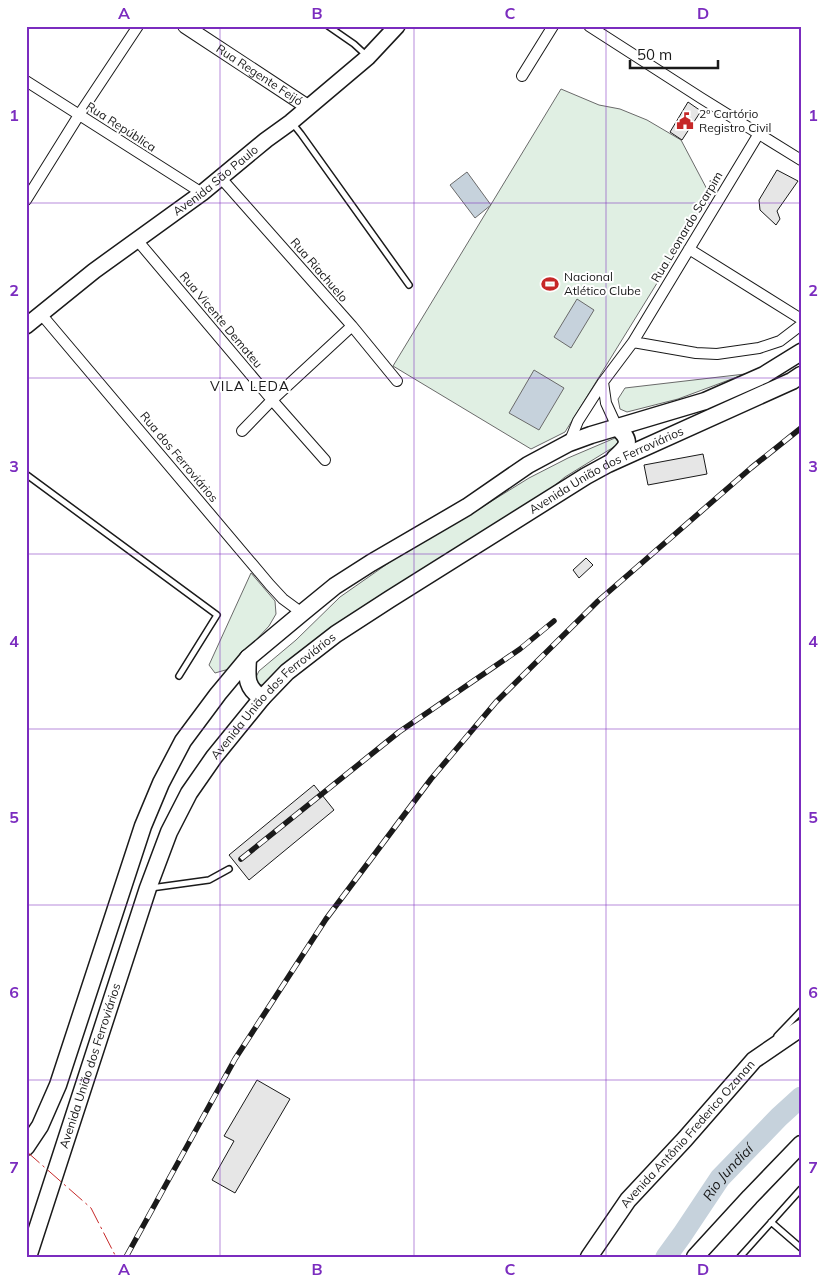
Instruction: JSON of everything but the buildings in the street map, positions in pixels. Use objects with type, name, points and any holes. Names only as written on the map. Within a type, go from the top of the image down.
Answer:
[{"type":"main road","name":"Avenida São Paulo","points":[[27,325],[94,271],[202,193],[266,140],[291,122],[368,57],[397,26]]},
{"type":"main road","name":"Avenida União dos Ferroviários","points":[[26,1147],[40,1126],[58,1084],[143,826],[161,783],[183,741],[248,658],[335,586],[468,507],[528,465],[569,443],[706,401],[764,375],[801,352]]},
{"type":"main road","name":"Avenida União dos Ferroviários","points":[[28,1257],[148,888],[169,832],[189,793],[214,757],[262,698],[287,672],[336,634],[586,476],[608,464],[792,381],[801,375]]},
{"type":"main road","points":[[608,464],[626,447],[626,437],[617,427]]},
{"type":"main road","points":[[248,658],[248,682],[251,689],[262,698]]},
{"type":"main road","name":"Avenida Antônio Frederico Ozanan","points":[[589,1257],[628,1200],[685,1139],[754,1060],[801,1028]]},
{"type":"main road","points":[[694,1257],[801,1144]]},
{"type":"street","points":[[26,200],[79,114],[138,26]]},
{"type":"street","name":"Rua Regente Feijó","points":[[185,26],[308,107]]},
{"type":"street","points":[[522,76],[554,26]]},
{"type":"street","points":[[589,26],[801,160]]},
{"type":"street","name":"Rua República","points":[[26,81],[202,193]]},
{"type":"street","name":"Rua Leonardo Scarpim","points":[[569,443],[578,421],[603,382],[633,342],[758,134]]},
{"type":"street","name":"Rua Riachuelo","points":[[220,177],[352,326],[397,381]]},
{"type":"street","name":"Rua Vicente Demateu","points":[[137,240],[325,460]]},
{"type":"street","points":[[689,249],[801,319]]},
{"type":"street","name":"Rua dos Ferroviários","points":[[41,314],[270,585],[302,613]]},
{"type":"street","points":[[633,342],[696,353],[717,354],[759,348],[780,341],[801,325]]},
{"type":"street","points":[[242,431],[272,400],[352,326]]},
{"type":"street","points":[[603,382],[606,403],[617,427]]},
{"type":"lane","points":[[328,26],[354,44],[368,57]]},
{"type":"lane","points":[[291,122],[409,285]]},
{"type":"lane","points":[[26,474],[217,615],[179,676]]},
{"type":"lane","points":[[450,508],[468,507]]},
{"type":"lane","points":[[392,552],[401,536]]},
{"type":"lane","points":[[148,888],[209,880],[229,870]]},
{"type":"lane","points":[[754,1060],[801,1011]]},
{"type":"lane","points":[[740,1257],[801,1189]]},
{"type":"lane","points":[[771,1222],[801,1248]]},
{"type":"green space","name":"Nacional Atlético Clube","points":[[561,89],[599,105],[620,109],[647,120],[681,140],[709,193],[675,254],[565,432],[531,449],[393,366]]},
{"type":"green space","points":[[745,374],[678,399],[627,412],[620,409],[618,399],[625,388]]},
{"type":"green space","points":[[615,438],[618,441],[617,445],[565,477],[543,495],[266,686],[258,684],[255,679],[259,671],[296,640],[340,597],[400,555],[529,478],[568,458]]},
{"type":"green space","points":[[251,573],[275,601],[276,614],[269,626],[229,669],[215,673],[209,665]]},
{"type":"shaded area","points":[[467,172],[491,205],[475,218],[450,185]]},
{"type":"shaded area","points":[[577,299],[594,310],[571,348],[554,337]]},
{"type":"shaded area","points":[[534,370],[564,388],[539,430],[509,413]]},
{"type":"waterway","name":"Rio Jundiaí","points":[[666,1257],[720,1178],[801,1097]]},
{"type":"railway","points":[[126,1257],[235,1059],[326,919],[431,779],[496,702],[598,601],[751,468],[801,428]]},
{"type":"railway","points":[[241,859],[399,732],[520,649],[554,621]]},
{"type":"power","points":[[26,1151],[91,1208],[116,1257]]},
{"type":"place","name":"2º Cartório Registro Civil","points":[[685,121]]},
{"type":"place","name":"Nacional Atlético Clube","points":[[550,284]]},
{"type":"district","name":"VILA LEDA","points":[[250,386]]}]
